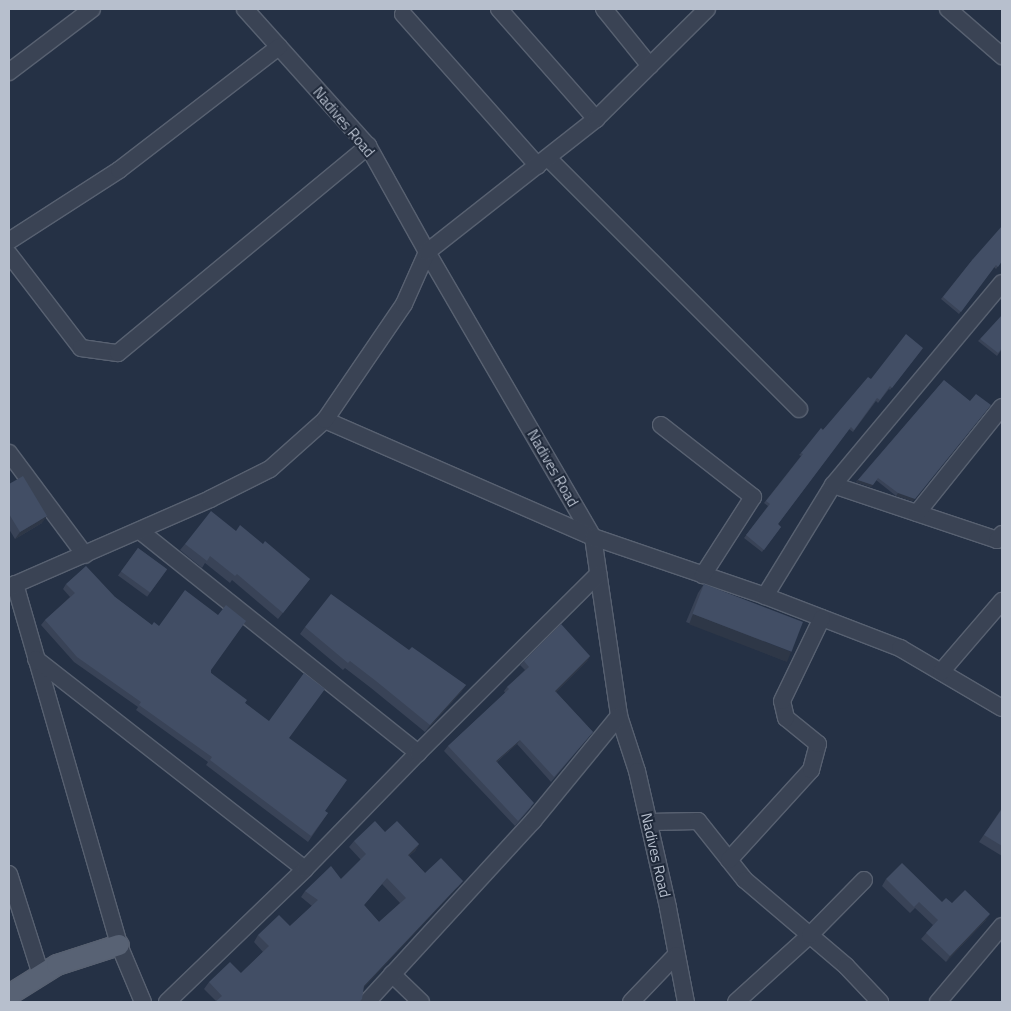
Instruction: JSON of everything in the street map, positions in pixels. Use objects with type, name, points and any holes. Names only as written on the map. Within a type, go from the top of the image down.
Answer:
[{"type":"main road","points":[[9,995],[57,965],[119,945]]},
{"type":"street","name":"Nadives Road","points":[[245,9],[368,146],[427,252],[593,537],[619,716],[637,771],[668,908],[686,1002]]},
{"type":"street","points":[[499,9],[596,119]]},
{"type":"street","points":[[604,9],[650,66]]},
{"type":"street","points":[[144,1002],[119,945],[36,659],[12,586],[85,555],[270,469],[325,420],[404,304],[427,252],[596,119],[707,9]]},
{"type":"street","points":[[948,9],[1002,56]]},
{"type":"street","points":[[9,72],[82,12]]},
{"type":"street","points":[[403,14],[543,162],[800,409]]},
{"type":"street","points":[[9,242],[119,170],[279,47]]},
{"type":"street","points":[[9,254],[81,348],[118,353],[368,146]]},
{"type":"street","points":[[766,596],[834,485],[1002,283]]},
{"type":"street","points":[[917,513],[1002,407]]},
{"type":"street","points":[[325,420],[593,537],[766,596],[900,648],[1002,708]]},
{"type":"street","points":[[661,425],[752,497],[703,575]]},
{"type":"street","points":[[9,453],[85,555]]},
{"type":"street","points":[[834,485],[997,540],[1002,534]]},
{"type":"street","points":[[140,530],[418,753]]},
{"type":"street","points":[[167,1002],[304,869],[598,574]]},
{"type":"street","points":[[941,672],[1002,601]]},
{"type":"street","points":[[729,860],[811,770],[818,744],[786,718],[782,701],[822,618]]},
{"type":"street","points":[[36,659],[304,869]]},
{"type":"street","points":[[367,1002],[533,821],[619,716]]},
{"type":"street","points":[[648,822],[698,820],[745,880],[846,966],[880,1002]]},
{"type":"street","points":[[9,874],[41,975]]},
{"type":"street","points":[[736,1002],[810,935],[864,880]]},
{"type":"street","points":[[938,1002],[1002,926]]},
{"type":"street","points":[[631,1002],[676,955]]},
{"type":"street","points":[[392,974],[421,1002]]},
{"type":"building","points":[[1002,226],[1002,261],[998,267],[996,265],[961,312],[943,297]]},
{"type":"building","points":[[1002,315],[1002,348],[998,353],[980,339]]},
{"type":"building","points":[[906,334],[923,348],[892,388],[890,386],[880,400],[877,398],[854,430],[851,427],[778,524],[781,527],[764,550],[746,535],[770,504],[766,501],[821,428],[823,430],[868,377],[871,379]]},
{"type":"building","points":[[944,380],[970,401],[976,394],[991,405],[915,499],[898,493],[878,478],[873,485],[858,480]]},
{"type":"building","points":[[23,476],[47,516],[20,532],[9,514],[9,484]]},
{"type":"building","points":[[211,511],[236,531],[240,525],[263,544],[265,541],[310,579],[283,613],[237,574],[235,576],[210,556],[207,561],[185,544]]},
{"type":"building","points":[[138,548],[167,569],[150,593],[121,571]]},
{"type":"building","points":[[86,566],[115,597],[152,625],[154,622],[159,626],[185,590],[218,615],[226,605],[246,621],[211,670],[211,673],[247,700],[245,703],[269,721],[304,673],[325,689],[289,738],[347,780],[325,811],[328,813],[311,836],[210,760],[212,757],[139,705],[141,702],[77,657],[45,620],[75,593],[66,584]]},
{"type":"building","points":[[704,584],[803,622],[791,652],[693,614]]},
{"type":"building","points":[[331,594],[409,650],[412,647],[466,685],[430,725],[350,661],[348,663],[305,627]]},
{"type":"building","points":[[561,624],[590,656],[555,691],[593,732],[554,777],[520,740],[496,761],[534,803],[518,821],[448,746],[509,689],[507,687],[529,667],[524,661]]},
{"type":"building","points":[[1002,809],[1002,846],[984,835]]},
{"type":"building","points":[[375,821],[385,832],[397,821],[419,844],[408,855],[425,873],[441,858],[463,881],[364,986],[362,999],[359,1002],[215,1002],[222,996],[209,982],[230,962],[241,973],[269,946],[258,935],[279,915],[290,926],[318,900],[305,891],[331,866],[341,879],[366,854],[354,841]],"holes":[[[387,878],[406,898],[379,922],[364,905]]]},
{"type":"building","points":[[902,863],[942,902],[946,898],[952,903],[965,890],[990,914],[950,956],[926,933],[938,920],[919,902],[914,907],[886,879]]}]
